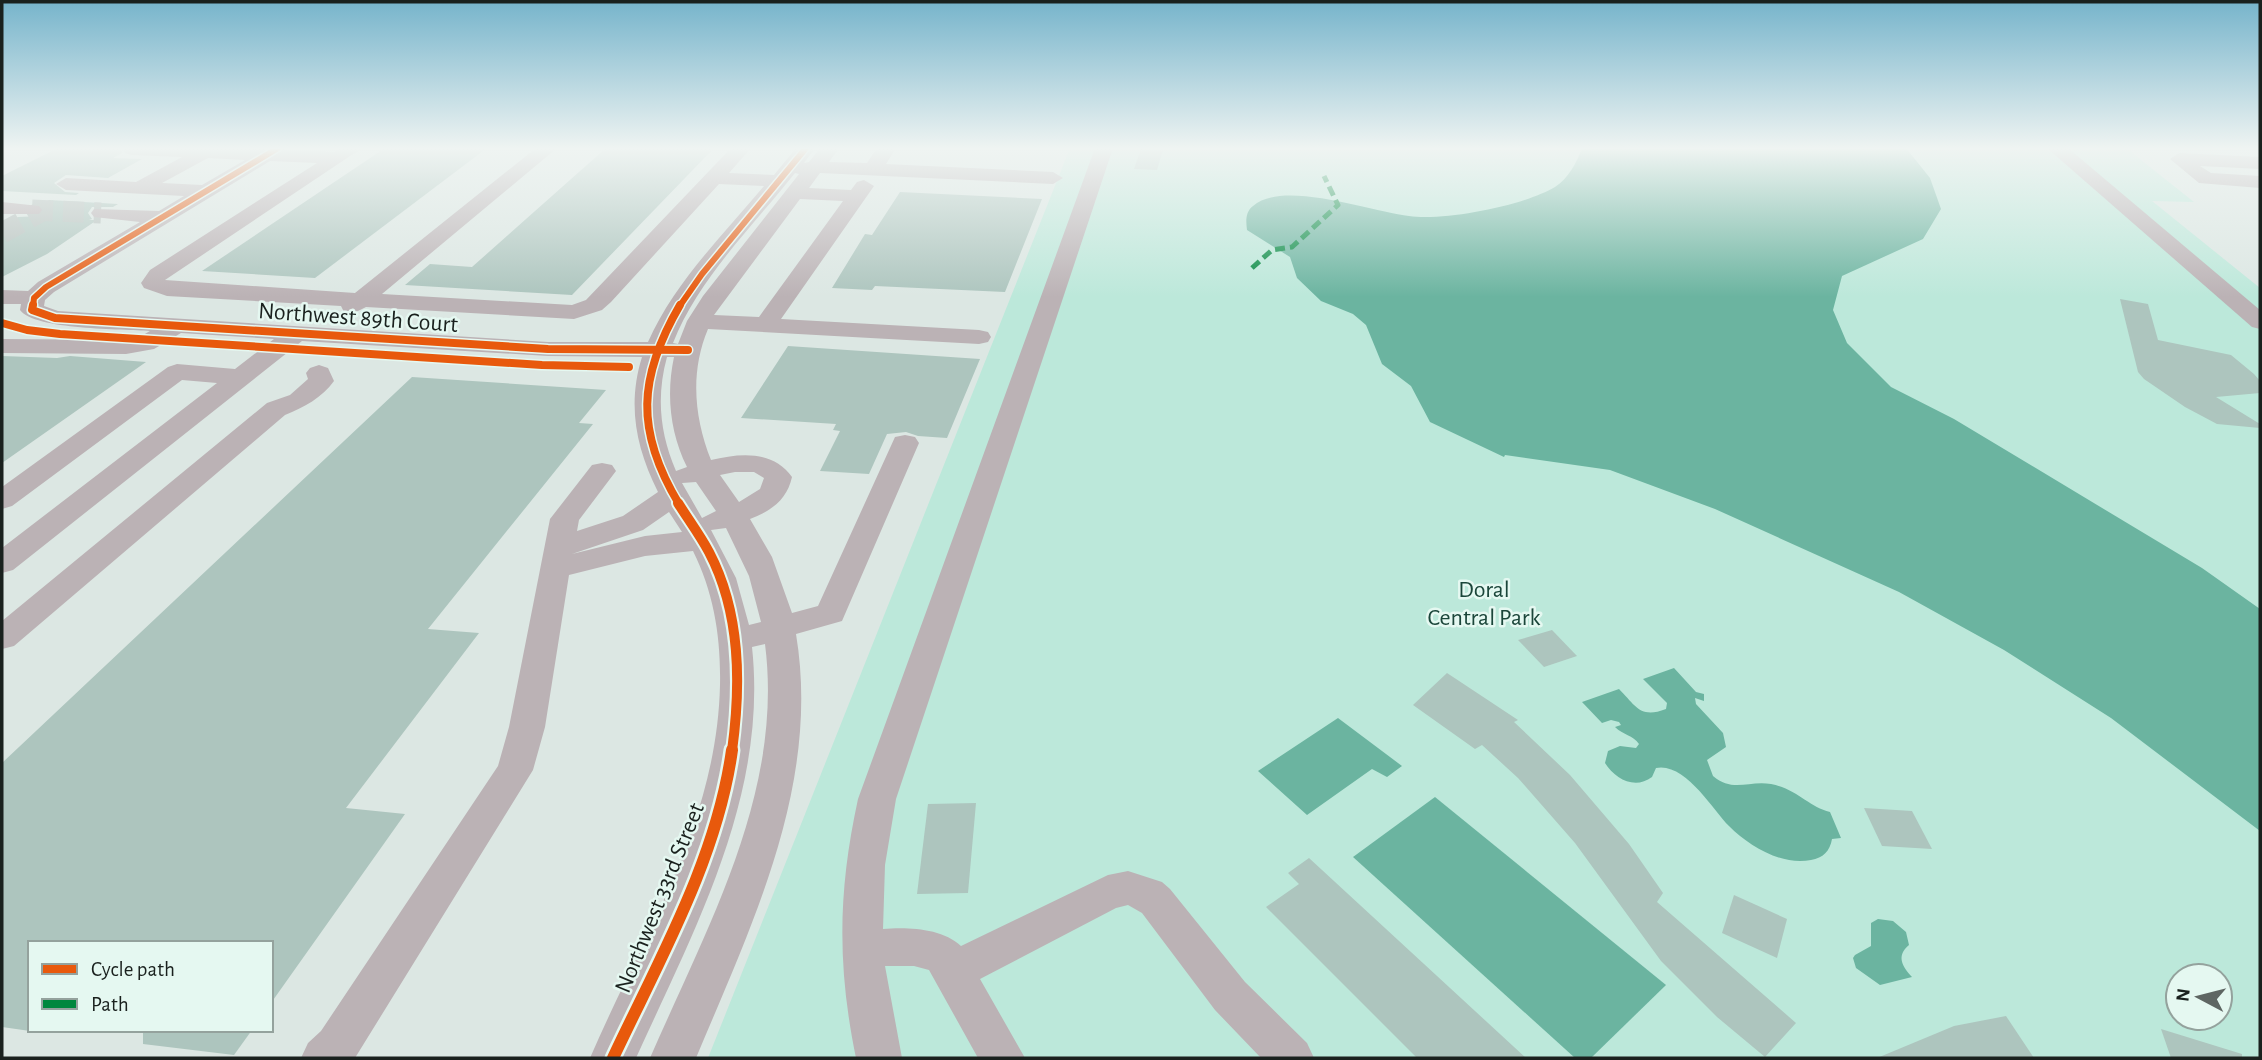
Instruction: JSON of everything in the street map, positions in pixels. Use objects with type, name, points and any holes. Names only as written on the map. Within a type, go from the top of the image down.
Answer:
[{"type":"street","points":[[2,297],[33,302],[46,287],[195,197]]},
{"type":"street","points":[[277,197],[158,275],[152,283],[167,289],[563,313],[580,310],[603,298],[697,197]]},
{"type":"street","points":[[2,563],[240,377],[360,300],[487,197]]},
{"type":"street","name":"Northwest 33rd Street","points":[[613,1058],[696,874],[722,795],[735,725],[738,685],[735,641],[726,596],[698,535],[670,489],[654,452],[648,419],[648,382],[655,351],[681,301],[773,197]]},
{"type":"street","name":"Northwest 33rd Street","points":[[673,1058],[745,885],[771,801],[783,739],[785,706],[780,628],[761,565],[704,471],[690,440],[684,411],[683,383],[688,350],[699,321],[777,197]]},
{"type":"street","points":[[765,325],[855,197]]},
{"type":"street","points":[[879,1058],[865,992],[861,951],[863,872],[883,780],[1087,197]]},
{"type":"street","points":[[2114,197],[2260,322]]},
{"type":"street","points":[[2,208],[32,210]]},
{"type":"street","points":[[101,213],[163,217]]},
{"type":"street","name":"Northwest 89th Court","points":[[33,302],[32,310],[55,318],[548,349],[688,350]]},
{"type":"street","points":[[699,321],[979,337]]},
{"type":"street","points":[[2,346],[126,348],[151,341],[178,325]]},
{"type":"street","points":[[2,638],[276,409],[299,400],[321,381],[319,373],[362,337]]},
{"type":"street","points":[[2,500],[177,372],[240,377]]},
{"type":"street","points":[[735,641],[831,613],[905,443]]},
{"type":"street","points":[[730,463],[763,466],[774,470],[778,477],[774,492],[766,500],[698,535],[645,546],[556,558],[633,523],[670,489],[704,471],[730,463]]},
{"type":"street","points":[[332,1054],[515,770],[527,727],[565,519],[602,471]]},
{"type":"street","points":[[952,972],[1108,892],[1128,888],[1138,890],[1156,901],[1230,996],[1291,1058]]},
{"type":"street","points":[[861,951],[906,946],[930,949],[944,957],[1002,1058]]},
{"type":"green space","name":"Doral Central Park","points":[[1050,197],[2188,197],[2194,202],[2152,201],[2260,288],[2260,1058],[708,1058]]},
{"type":"shaded area","points":[[1276,197],[1317,197],[1424,217],[1463,214],[1531,197],[1937,197],[1941,209],[1923,239],[1842,276],[1833,310],[1847,343],[1891,387],[1954,419],[2202,568],[2260,609],[2260,831],[2111,718],[2004,650],[1899,592],[1715,509],[1610,470],[1505,455],[1504,457],[1430,422],[1411,386],[1382,364],[1366,325],[1353,314],[1321,301],[1297,278],[1290,257],[1247,230],[1246,220],[1250,208]]},
{"type":"shaded area","points":[[1674,668],[1696,692],[1704,694],[1704,701],[1695,698],[1696,704],[1723,733],[1726,747],[1707,760],[1713,776],[1727,784],[1763,783],[1780,786],[1830,812],[1841,838],[1832,839],[1830,847],[1822,856],[1811,860],[1789,860],[1756,847],[1729,826],[1688,779],[1677,772],[1656,768],[1652,777],[1646,781],[1632,783],[1609,769],[1605,763],[1608,751],[1620,746],[1636,748],[1639,744],[1615,727],[1621,725],[1619,722],[1611,720],[1602,723],[1582,702],[1619,689],[1644,712],[1666,709],[1667,703],[1643,679]]},
{"type":"shaded area","points":[[1338,718],[1402,766],[1387,777],[1372,769],[1307,815],[1258,771]]},
{"type":"shaded area","points":[[1435,797],[1666,985],[1591,1058],[1575,1058],[1353,857]]},
{"type":"shaded area","points":[[1878,919],[1893,921],[1906,932],[1909,945],[1903,953],[1902,961],[1912,977],[1880,985],[1856,968],[1853,958],[1871,946],[1871,923]]},
{"type":"building","points":[[311,197],[422,197],[315,278],[202,271]]},
{"type":"building","points":[[550,197],[666,197],[572,295],[405,285],[430,264],[472,267]]},
{"type":"building","points":[[896,197],[1042,199],[1005,292],[875,286],[872,290],[832,288],[865,234],[872,235]]},
{"type":"building","points":[[49,200],[118,204],[113,207],[92,207],[88,213],[92,219],[89,220],[97,220],[47,254],[2,277],[2,226],[18,217],[41,216],[45,210],[41,205]]},
{"type":"building","points":[[2120,299],[2148,304],[2158,340],[2231,355],[2254,374],[2260,381],[2260,393],[2216,397],[2260,424],[2260,428],[2217,424],[2185,407],[2144,379],[2138,372]]},
{"type":"building","points":[[788,346],[980,359],[947,438],[918,436],[906,432],[887,434],[869,474],[820,471],[840,431],[833,430],[836,424],[741,418]]},
{"type":"building","points":[[2,356],[70,356],[146,362],[2,463]]},
{"type":"building","points":[[412,377],[606,390],[579,423],[593,424],[428,629],[479,633],[346,808],[405,814],[273,1000],[273,941],[28,941],[28,1031],[2,1027],[2,763]]},
{"type":"building","points":[[1552,630],[1577,656],[1544,667],[1518,640]]},
{"type":"building","points":[[1447,673],[1518,720],[1514,722],[1570,775],[1629,844],[1663,893],[1657,902],[1796,1023],[1765,1057],[1717,1017],[1661,961],[1575,843],[1518,778],[1482,745],[1475,749],[1413,705]]},
{"type":"building","points":[[976,803],[968,893],[917,894],[928,804]]},
{"type":"building","points":[[1864,808],[1912,811],[1932,849],[1882,846]]},
{"type":"building","points":[[1309,858],[1526,1058],[1417,1058],[1266,907],[1299,884],[1288,873]]},
{"type":"building","points":[[1734,895],[1787,919],[1777,958],[1722,933]]},
{"type":"building","points":[[2006,1016],[2034,1058],[1877,1058],[1954,1026]]},
{"type":"building","points":[[2161,1029],[2242,1054],[2242,1058],[2171,1058]]},
{"type":"building","points":[[143,1032],[251,1032],[234,1055],[143,1044]]},
{"type":"tunnel","points":[[32,210],[43,210]]},
{"type":"tunnel","points":[[2,233],[43,210]]},
{"type":"tunnel","points":[[43,210],[101,213]]},
{"type":"marked path","points":[[1252,268],[1272,250],[1292,247],[1338,205],[1334,197]]},
{"type":"cycle path","points":[[195,197],[46,287],[34,298],[32,310],[55,318],[548,349],[688,350]]},
{"type":"cycle path","points":[[613,1058],[700,868],[730,767],[737,716],[736,650],[725,592],[709,552],[674,497],[655,453],[647,420],[647,389],[654,359],[665,331],[682,303],[702,274],[765,197]]},
{"type":"cycle path","points":[[2,323],[27,330],[60,334],[542,365],[629,367]]}]
